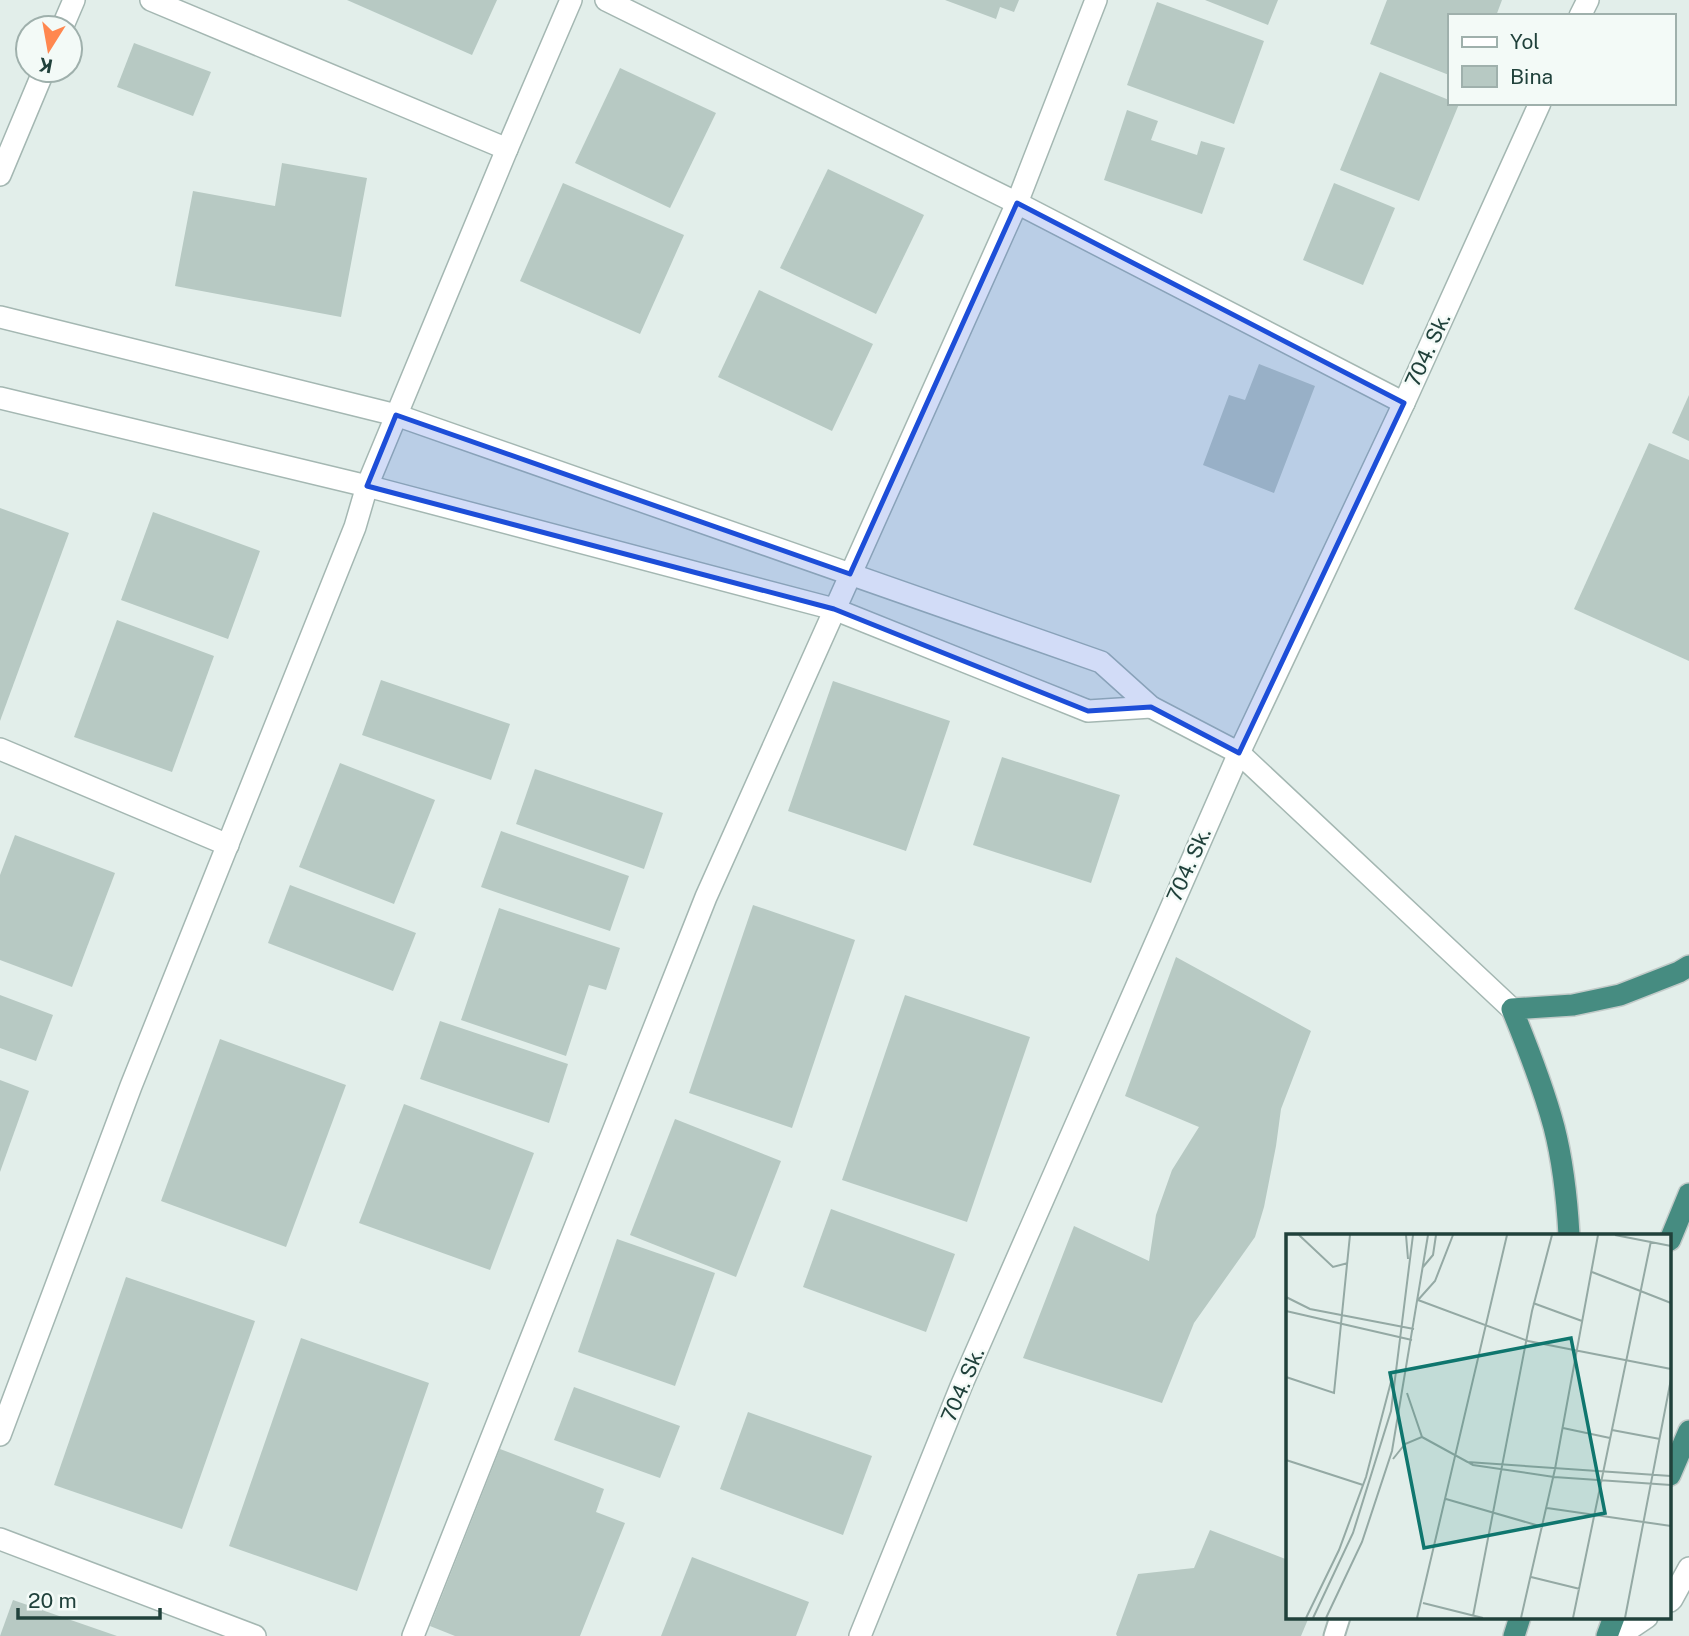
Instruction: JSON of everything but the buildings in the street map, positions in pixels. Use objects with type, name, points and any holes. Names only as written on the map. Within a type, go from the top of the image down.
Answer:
[{"type":"highway","points":[[1569,1234],[1566,1189],[1555,1129],[1537,1070],[1512,1009],[1573,1006],[1620,995],[1689,966]]},
{"type":"highway","points":[[1672,1235],[1689,1194]]},
{"type":"highway","points":[[1672,1470],[1689,1431]]},
{"type":"highway","points":[[1514,1636],[1520,1618]]},
{"type":"highway","points":[[1607,1636],[1614,1618]]},
{"type":"street","points":[[151,0],[507,149]]},
{"type":"street","points":[[0,1435],[131,1086],[355,527],[367,486],[571,0]]},
{"type":"street","points":[[606,0],[1017,203],[1404,403]]},
{"type":"street","points":[[413,1636],[706,897],[1017,203],[1096,0]]},
{"type":"street","points":[[0,175],[38,84]]},
{"type":"street","name":"704. Sk.","points":[[860,1636],[968,1371],[1238,753],[1404,403],[1540,105]]},
{"type":"street","points":[[0,317],[396,415],[1101,662],[1151,707],[1238,753],[1512,1009]]},
{"type":"street","points":[[0,398],[367,486],[834,610],[1088,711],[1151,707]]},
{"type":"street","points":[[0,749],[228,845]]},
{"type":"street","points":[[0,1539],[255,1636]]},
{"type":"street","points":[[1672,1599],[1689,1568]]},
{"type":"street","points":[[1619,1636],[1646,1618]]},
{"type":"lane","points":[[1334,1636],[1340,1618]]},
{"type":"highlighted area","points":[[1017,203],[1404,403],[1239,753],[1151,707],[1088,711],[834,609],[367,486],[396,415],[850,574]]}]
